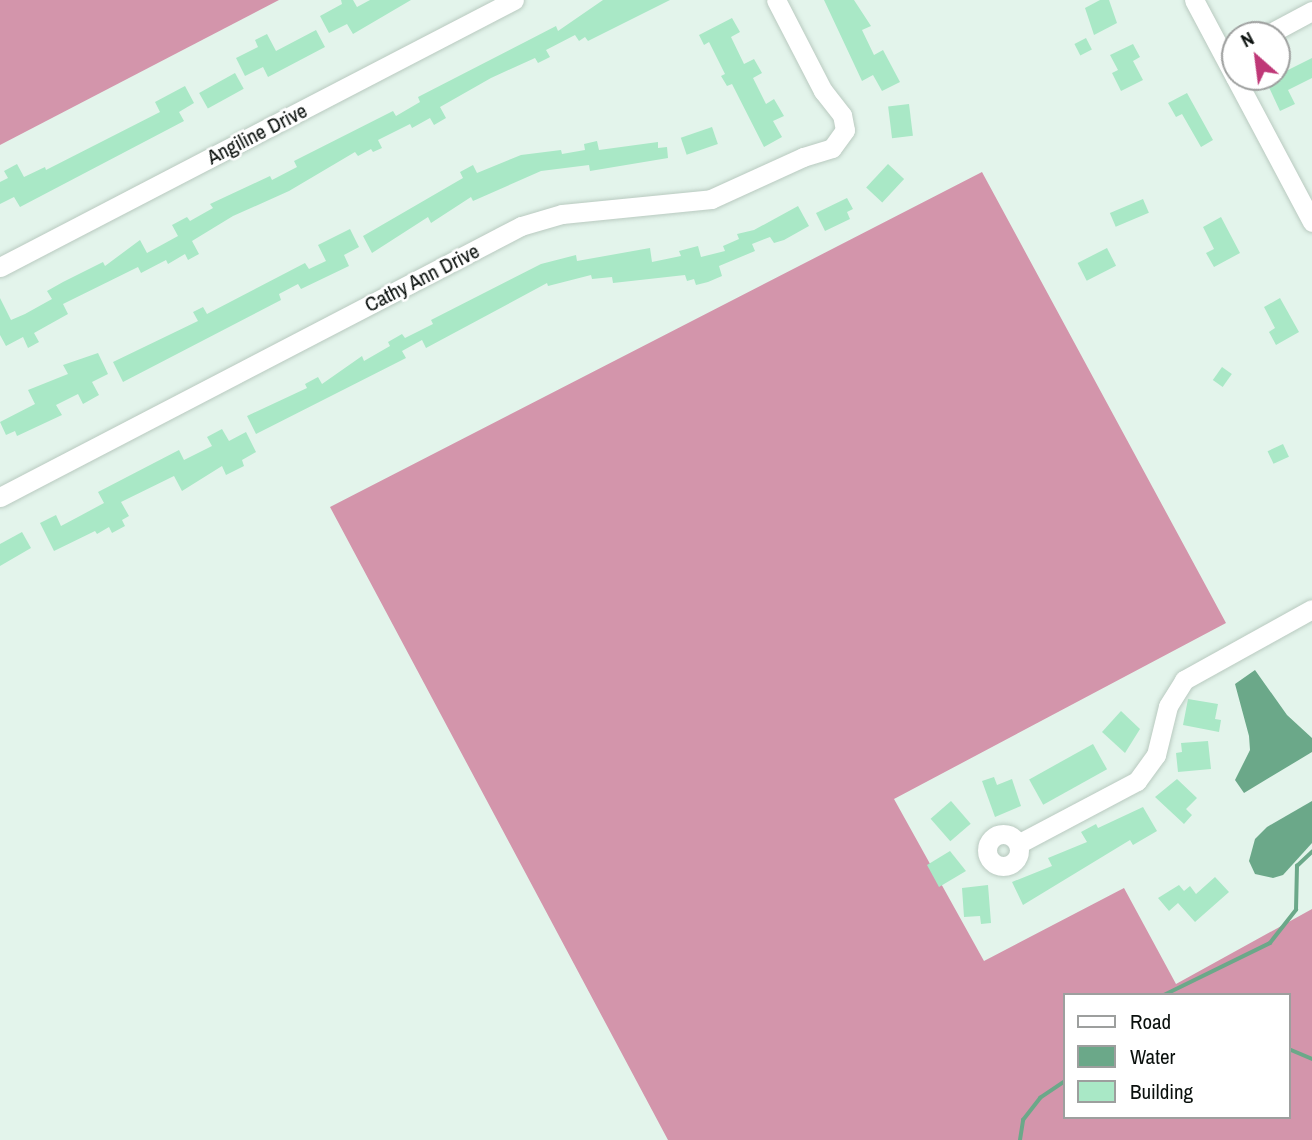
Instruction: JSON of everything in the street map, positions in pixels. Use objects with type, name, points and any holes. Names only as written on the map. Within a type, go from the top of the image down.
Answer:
[{"type":"street","name":"Angiline Drive","points":[[0,267],[514,0]]},
{"type":"street","name":"Cathy Ann Drive","points":[[2,491],[521,226],[562,214],[686,204],[726,195],[803,157],[832,149],[845,130],[842,115],[823,91],[776,0]]},
{"type":"street","points":[[1194,0],[1221,41]]},
{"type":"street","points":[[1291,22],[1312,11]]},
{"type":"street","points":[[1242,91],[1312,222]]},
{"type":"street","points":[[1018,844],[1137,781],[1156,755],[1168,706],[1184,680],[1312,610]]},
{"type":"shaded area","points":[[0,0],[279,0],[0,145]]},
{"type":"shaded area","points":[[982,172],[1226,623],[894,799],[984,961],[1124,888],[1176,984],[1312,909],[1312,1140],[668,1140],[330,507]]},
{"type":"water","points":[[1255,670],[1287,715],[1312,738],[1312,752],[1244,793],[1235,780],[1250,750],[1249,736],[1235,684]]},
{"type":"water","points":[[1312,801],[1312,843],[1283,875],[1273,878],[1255,874],[1249,861],[1255,839],[1267,827]]},
{"type":"building","points":[[341,0],[353,0],[357,7],[370,0],[411,0],[353,34],[347,24],[329,33],[320,16],[342,4]]},
{"type":"building","points":[[603,0],[670,0],[588,41],[585,37],[579,41],[575,35],[546,50],[550,57],[538,63],[535,58],[491,78],[440,107],[446,118],[434,125],[430,118],[412,128],[410,124],[378,140],[382,148],[373,152],[371,149],[358,156],[355,152],[289,191],[233,216],[192,241],[199,254],[188,260],[185,254],[168,264],[166,260],[141,273],[138,267],[63,304],[68,314],[34,333],[39,342],[28,348],[23,337],[6,346],[0,335],[0,298],[11,320],[25,314],[52,299],[47,291],[103,262],[105,266],[140,240],[147,253],[178,236],[172,225],[187,217],[190,221],[213,208],[210,204],[270,176],[272,180],[297,167],[294,161],[393,111],[396,116],[420,102],[418,97],[556,26],[558,31]]},
{"type":"building","points":[[824,0],[854,0],[871,26],[862,30],[874,55],[883,50],[900,82],[882,91],[873,75],[862,81]]},
{"type":"building","points":[[1100,0],[1109,0],[1117,23],[1094,35],[1085,8]]},
{"type":"building","points":[[732,18],[740,32],[731,37],[744,64],[754,59],[762,73],[753,78],[766,104],[774,99],[784,116],[773,121],[782,137],[764,147],[732,84],[727,86],[721,76],[725,74],[709,42],[704,45],[699,35]]},
{"type":"building","points":[[316,30],[325,47],[268,77],[263,67],[245,76],[236,58],[258,47],[255,40],[267,34],[276,51]]},
{"type":"building","points":[[1086,38],[1092,50],[1080,55],[1074,44]]},
{"type":"building","points":[[1133,44],[1140,57],[1133,61],[1143,80],[1121,91],[1112,73],[1118,70],[1110,55]]},
{"type":"building","points":[[1312,58],[1312,78],[1291,88],[1291,68]]},
{"type":"building","points":[[235,73],[244,89],[208,109],[199,93]]},
{"type":"building","points":[[185,86],[194,103],[179,112],[184,121],[20,207],[14,197],[0,204],[0,182],[8,178],[4,171],[17,164],[24,177],[45,167],[46,170],[160,112],[155,102]]},
{"type":"building","points":[[1271,91],[1288,91],[1295,104],[1280,111]]},
{"type":"building","points":[[1187,93],[1213,140],[1201,147],[1182,114],[1176,117],[1168,103]]},
{"type":"building","points":[[909,104],[913,136],[892,138],[888,107]]},
{"type":"building","points":[[712,127],[718,144],[687,155],[681,138]]},
{"type":"building","points":[[597,141],[599,150],[658,142],[658,148],[667,147],[668,158],[590,171],[589,165],[541,171],[473,201],[471,197],[431,223],[428,217],[372,253],[363,236],[463,178],[460,172],[473,165],[477,173],[521,155],[561,150],[562,154],[585,150],[584,144]]},
{"type":"building","points":[[888,164],[904,179],[882,202],[866,187]]},
{"type":"building","points":[[847,198],[853,209],[847,212],[850,219],[825,231],[816,213]]},
{"type":"building","points":[[1143,199],[1149,213],[1116,227],[1110,213]]},
{"type":"building","points":[[798,206],[809,226],[784,240],[774,243],[770,237],[752,244],[755,251],[719,266],[722,276],[708,282],[696,285],[694,279],[687,281],[685,275],[613,283],[612,277],[592,279],[591,275],[548,286],[547,283],[426,348],[422,340],[402,351],[406,358],[256,434],[247,416],[307,388],[305,384],[318,377],[322,384],[362,356],[364,361],[390,346],[388,342],[402,334],[405,338],[433,324],[431,320],[541,264],[576,255],[577,261],[650,248],[652,262],[681,256],[679,251],[698,246],[701,257],[725,251],[723,246],[739,239],[737,234],[754,230]]},
{"type":"building","points":[[1221,217],[1240,253],[1214,267],[1206,253],[1214,249],[1203,227]]},
{"type":"building","points":[[350,229],[359,247],[344,255],[349,266],[301,289],[298,284],[279,294],[281,300],[123,382],[113,362],[198,321],[193,312],[203,307],[207,314],[305,263],[309,269],[326,261],[318,245]]},
{"type":"building","points":[[1107,248],[1116,266],[1087,281],[1078,263]]},
{"type":"building","points":[[1280,298],[1299,332],[1276,345],[1269,332],[1275,328],[1264,307]]},
{"type":"building","points":[[98,353],[108,374],[92,382],[99,395],[83,404],[78,394],[56,405],[62,415],[17,436],[15,431],[6,435],[0,422],[35,404],[28,390],[68,374],[63,365]]},
{"type":"building","points":[[1222,367],[1232,374],[1223,387],[1213,380]]},
{"type":"building","points":[[222,429],[229,441],[246,432],[256,452],[242,460],[244,466],[226,475],[222,466],[182,491],[174,476],[121,502],[129,516],[122,520],[125,526],[112,533],[109,527],[97,534],[95,531],[54,551],[40,523],[56,515],[61,526],[104,503],[98,492],[179,450],[184,460],[212,446],[207,437]]},
{"type":"building","points":[[1283,444],[1289,457],[1274,464],[1268,451]]},
{"type":"building","points":[[22,532],[31,548],[0,566],[0,544]]},
{"type":"building","points":[[1188,699],[1218,704],[1215,719],[1221,720],[1219,732],[1183,725]]},
{"type":"building","points":[[1121,711],[1140,729],[1125,753],[1102,732]]},
{"type":"building","points":[[1208,741],[1211,769],[1178,772],[1176,753],[1182,752],[1181,743]]},
{"type":"building","points":[[1093,744],[1107,769],[1043,805],[1029,779]]},
{"type":"building","points":[[994,777],[997,785],[1012,779],[1021,806],[995,817],[982,781]]},
{"type":"building","points":[[1177,779],[1197,798],[1186,809],[1192,815],[1184,824],[1155,797]]},
{"type":"building","points":[[951,801],[971,824],[950,841],[931,819]]},
{"type":"building","points":[[1143,807],[1157,831],[1133,845],[1130,840],[1023,905],[1012,882],[1052,866],[1048,858],[1087,842],[1081,832],[1096,824],[1098,828]]},
{"type":"building","points":[[950,851],[966,871],[939,887],[927,865]]},
{"type":"building","points":[[1215,877],[1229,892],[1195,922],[1178,903],[1169,911],[1158,898],[1179,885],[1184,891],[1190,886],[1196,894]]},
{"type":"building","points":[[988,885],[991,923],[981,924],[980,916],[964,917],[962,888]]},
{"type":"waterway","points":[[1168,993],[1270,943],[1296,910],[1297,866],[1312,852]]},
{"type":"waterway","points":[[1291,1050],[1312,1059]]},
{"type":"waterway","points":[[1020,1140],[1023,1120],[1040,1098],[1064,1082]]}]
